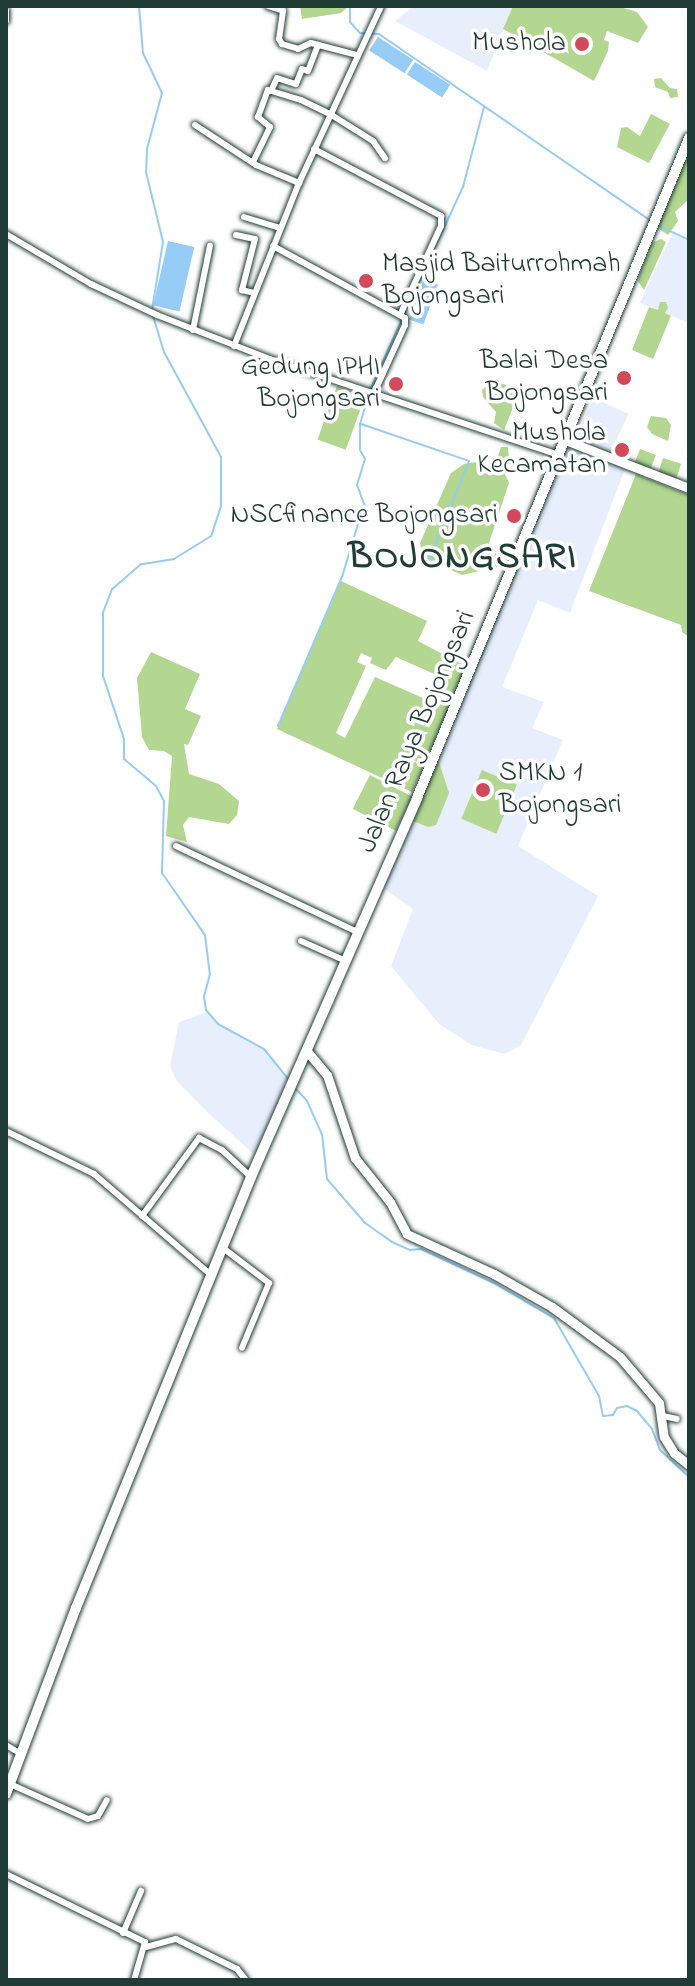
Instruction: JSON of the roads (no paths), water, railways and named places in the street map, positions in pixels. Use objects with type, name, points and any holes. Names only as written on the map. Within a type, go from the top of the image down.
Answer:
[{"type":"main road","name":"Jalan Raya Bojongsari","points":[[8,1789],[76,1608],[251,1177],[359,933],[689,138]]},
{"type":"street","points":[[268,6],[283,11],[279,39],[282,44],[298,49],[311,43],[357,55]]},
{"type":"street","points":[[234,346],[299,183],[381,6]]},
{"type":"street","points":[[6,10],[6,21]]},
{"type":"street","points":[[271,91],[277,78],[295,87],[302,69],[308,71],[318,45]]},
{"type":"street","points":[[253,162],[270,127],[258,117],[266,91],[330,114],[373,141],[385,158]]},
{"type":"street","points":[[195,125],[253,162],[299,183]]},
{"type":"street","points":[[314,149],[439,213],[443,219],[402,316],[405,325],[371,392]]},
{"type":"street","points":[[244,217],[280,228]]},
{"type":"street","points":[[6,234],[77,277],[193,330],[559,455]]},
{"type":"street","points":[[236,235],[255,239],[242,288],[254,293]]},
{"type":"street","points":[[193,330],[210,246]]},
{"type":"street","points":[[273,246],[402,316]]},
{"type":"street","points":[[565,440],[689,488]]},
{"type":"street","points":[[176,846],[359,933]]},
{"type":"street","points":[[301,941],[346,961]]},
{"type":"street","points":[[306,1050],[327,1075],[355,1158],[390,1202],[407,1234],[494,1274],[552,1307],[605,1345],[641,1379],[659,1403],[665,1416],[669,1447],[689,1465]]},
{"type":"street","points":[[6,1131],[25,1137],[94,1174],[212,1276]]},
{"type":"street","points":[[142,1216],[199,1138],[222,1150],[251,1177]]},
{"type":"street","points":[[223,1248],[269,1283],[242,1348]]},
{"type":"street","points":[[665,1416],[677,1419]]},
{"type":"street","points":[[6,1745],[21,1754]]},
{"type":"street","points":[[8,1789],[88,1819],[98,1816],[107,1800]]},
{"type":"street","points":[[6,1874],[145,1942],[134,1980]]},
{"type":"street","points":[[123,1933],[141,1891]]},
{"type":"street","points":[[146,1947],[176,1939],[237,1969],[246,1980]]},
{"type":"water","points":[[378,37],[413,60],[405,73],[369,50]]},
{"type":"water","points":[[415,62],[450,85],[442,97],[407,75]]},
{"type":"water","points":[[168,241],[194,247],[179,311],[153,305]]},
{"type":"water","points":[[424,279],[438,284],[423,325],[409,319]]},
{"type":"waterway","points":[[139,6],[143,53],[162,93],[147,149],[146,172],[163,242],[152,310]]},
{"type":"waterway","points":[[350,6],[350,22],[360,33],[379,34],[650,220]]},
{"type":"waterway","points":[[404,314],[463,187],[484,107]]},
{"type":"waterway","points":[[659,226],[689,240]]},
{"type":"waterway","points":[[153,316],[164,352],[221,457],[221,506],[211,536],[174,559],[141,564],[112,589],[103,613],[103,676],[124,739],[124,759],[156,786],[164,801],[162,873],[205,935],[210,974],[204,997],[206,1010],[218,1024],[264,1049],[289,1080]]},
{"type":"waterway","points":[[278,726],[342,577],[364,504],[357,485],[365,459],[360,450],[360,424],[371,388],[402,319]]},
{"type":"waterway","points":[[361,424],[469,461],[427,565]]},
{"type":"waterway","points":[[295,1088],[307,1101],[322,1134],[327,1179],[365,1223],[392,1242],[410,1250],[421,1249],[494,1283],[554,1318],[599,1396],[603,1416],[613,1415],[617,1408],[627,1406],[637,1411],[652,1429],[660,1450],[689,1477]]},
{"type":"place","name":"Mushola","points":[[582,44]]},
{"type":"place","name":"Masjid Baiturrohmah Bojongsari","points":[[366,281]]},
{"type":"place","name":"Balai Desa Bojongsari","points":[[624,378]]},
{"type":"place","name":"Gedung IPHI Bojongsari","points":[[396,384]]},
{"type":"place","name":"Mushola Kecamatan","points":[[622,450]]},
{"type":"place","name":"NSCfinance Bojongsari","points":[[514,516]]},
{"type":"place","name":"SMKN 1 Bojongsari","points":[[483,790]]},
{"type":"district","name":"BOJONGSARI","points":[[463,559]]}]
